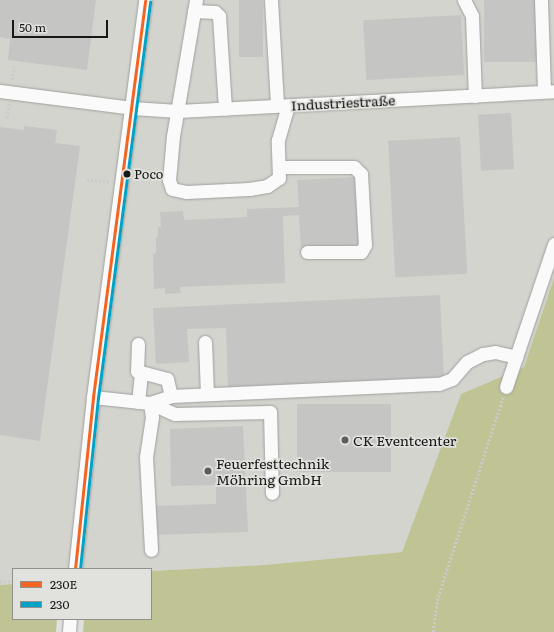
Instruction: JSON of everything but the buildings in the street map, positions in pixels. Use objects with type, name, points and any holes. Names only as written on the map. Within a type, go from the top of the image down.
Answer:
[{"type":"street","points":[[74,568],[93,397],[145,0]]},
{"type":"street","points":[[224,109],[219,16],[215,12],[195,5],[178,111],[169,180],[172,189],[186,192],[267,186],[278,178],[280,167],[278,140],[283,105],[271,0]]},
{"type":"street","points":[[464,0],[472,16],[475,96]]},
{"type":"street","points":[[541,0],[549,91]]},
{"type":"street","name":"Industriestraße","points":[[0,91],[132,108],[178,111],[549,91]]},
{"type":"street","points":[[280,167],[354,167],[361,174],[365,245],[361,252],[307,252]]},
{"type":"street","points":[[506,387],[554,244]]},
{"type":"street","points":[[205,342],[207,394]]},
{"type":"street","points":[[138,344],[137,371],[141,374],[167,379],[171,396]]},
{"type":"street","points":[[144,402],[171,396],[438,384],[452,379],[467,362],[484,354],[495,352],[516,357]]},
{"type":"street","points":[[141,374],[144,402],[152,417],[146,457],[151,550]]},
{"type":"street","points":[[93,397],[144,402],[175,414],[270,412],[272,493]]},
{"type":"street","points":[[69,632],[70,620]]},
{"type":"path","points":[[87,180],[122,182]]},
{"type":"path","points":[[433,632],[438,597],[506,387]]},
{"type":"path","points":[[0,582],[12,581]]},
{"type":"shaded area","points":[[0,0],[554,0],[554,278],[524,367],[461,394],[402,552],[264,565],[152,571],[152,568],[12,568],[12,584],[0,585]]},
{"type":"green space","points":[[554,278],[554,632],[83,632],[84,620],[152,620],[152,571],[264,565],[402,552],[461,394],[524,367]]},
{"type":"green space","points":[[12,584],[12,620],[57,620],[56,632],[0,632],[0,585]]},
{"type":"transit line","name":"230E","points":[[75,568],[93,397],[145,0]]},
{"type":"transit line","name":"230","points":[[80,568],[98,398],[150,1]]},
{"type":"place","name":"Poco","points":[[127,174]]},
{"type":"place","name":"CK Eventcenter","points":[[345,440]]},
{"type":"place","name":"Feuerfesttechnik Möhring GmbH","points":[[208,471]]}]
